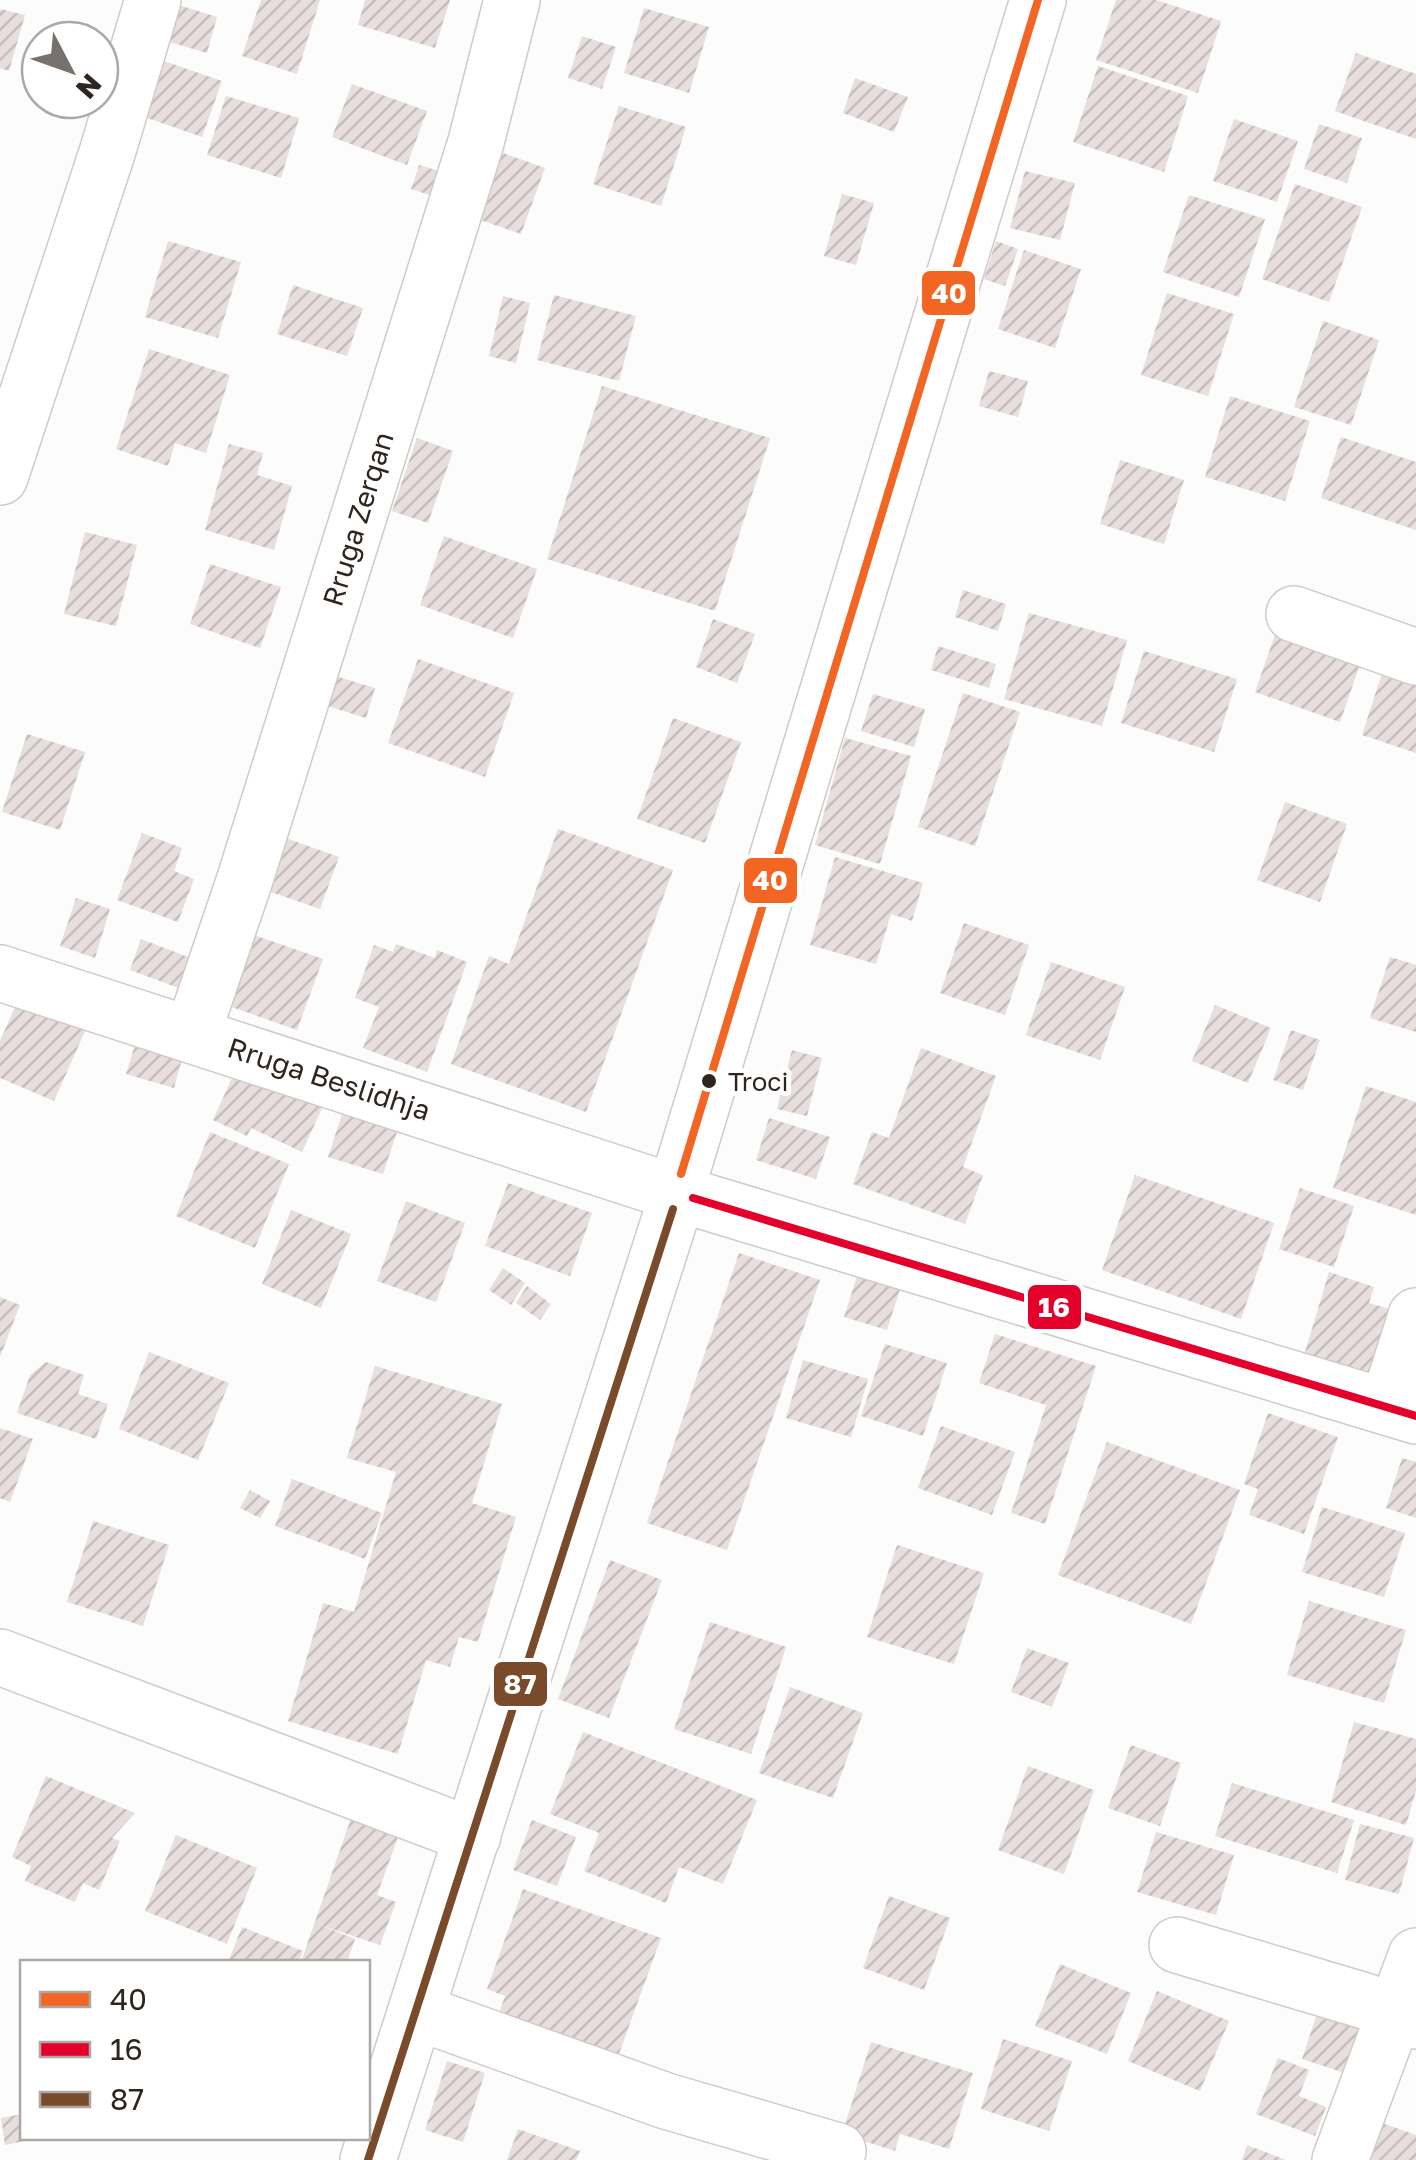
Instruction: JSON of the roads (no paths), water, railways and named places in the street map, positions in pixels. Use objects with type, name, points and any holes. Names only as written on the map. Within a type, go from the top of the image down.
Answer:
[{"type":"street","points":[[0,476],[108,154],[153,0]]},
{"type":"street","name":"Rruga Zerqan","points":[[192,1034],[245,879],[476,142],[512,0]]},
{"type":"street","points":[[368,2160],[676,1192],[1038,0]]},
{"type":"street","points":[[1294,614],[1416,657]]},
{"type":"street","name":"Rruga Beslidhja","points":[[0,973],[676,1192],[1401,1412]]},
{"type":"street","points":[[1401,1412],[1416,1316]]},
{"type":"street","points":[[0,1658],[473,1836]]},
{"type":"street","points":[[1177,1945],[1407,2016]]},
{"type":"street","points":[[1340,2160],[1407,2016],[1416,1956]]},
{"type":"street","points":[[416,2012],[666,2101],[838,2151]]},
{"type":"place","name":"Troci","points":[[709,1081]]}]
